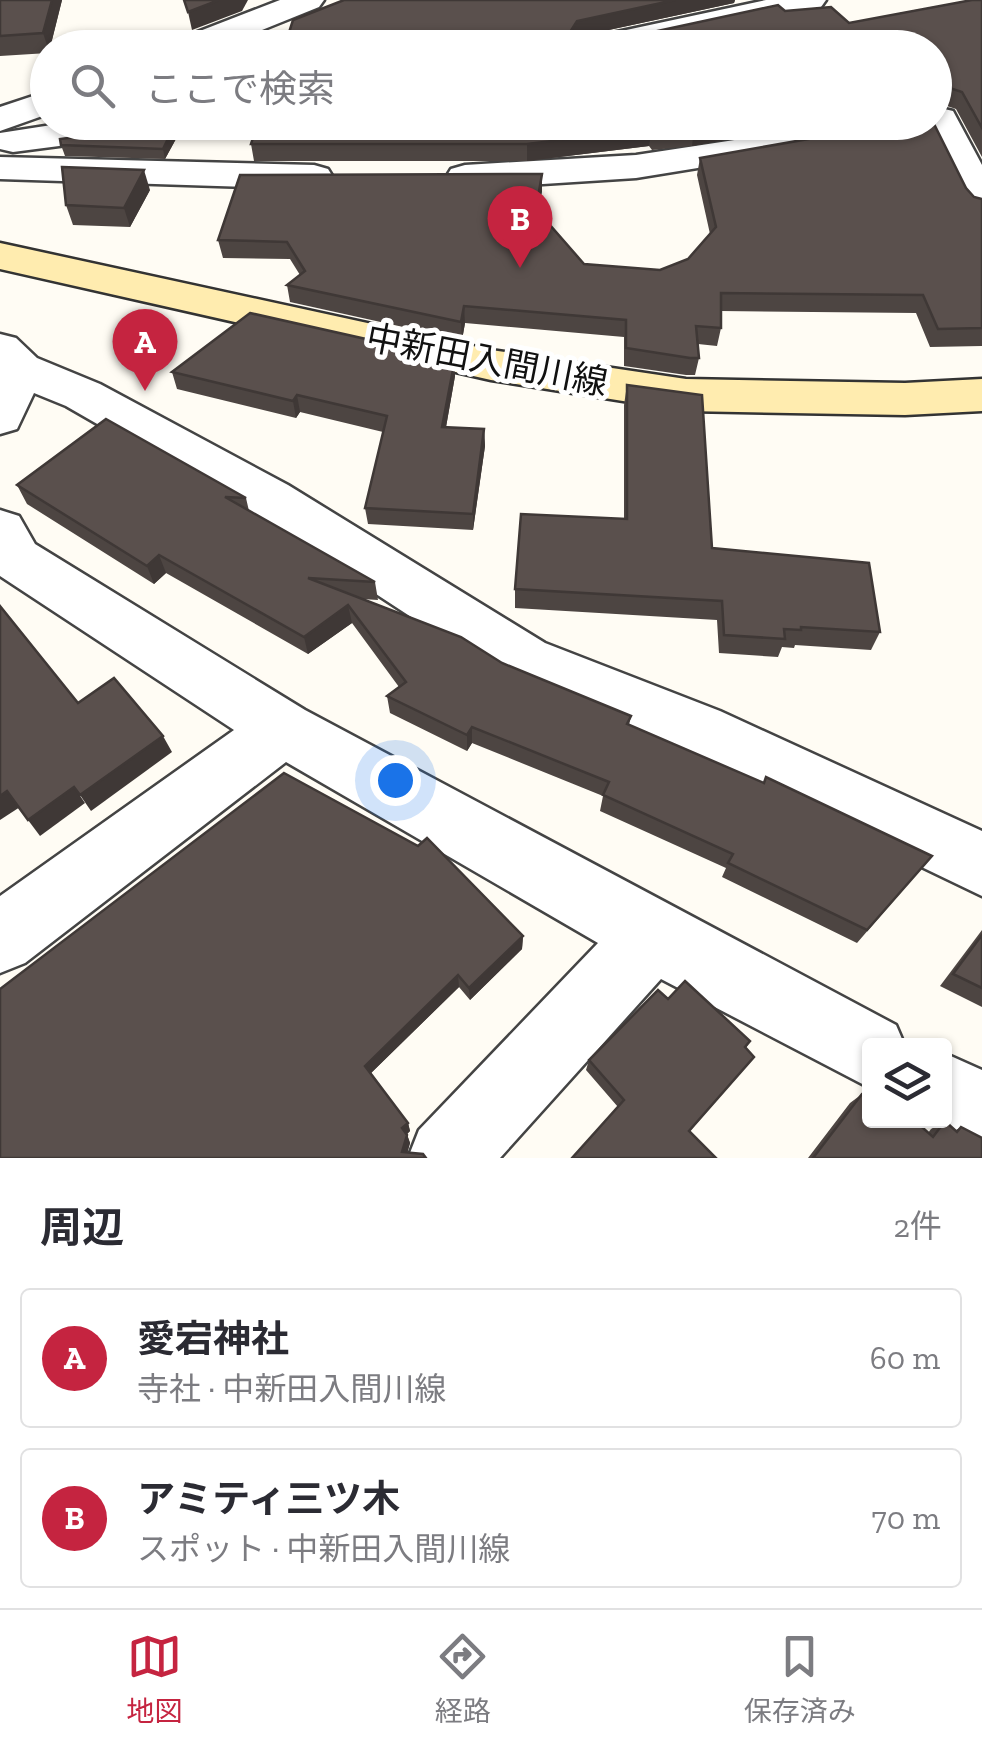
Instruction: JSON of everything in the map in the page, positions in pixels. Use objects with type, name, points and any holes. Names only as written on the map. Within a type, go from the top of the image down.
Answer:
[{"type":"main road","name":"中新田入間川線","points":[[0,256],[491,365],[686,395],[905,400],[982,395]]},
{"type":"street","points":[[232,30],[308,0]]},
{"type":"street","points":[[668,30],[795,1]]},
{"type":"street","points":[[0,120],[30,108]]},
{"type":"street","points":[[0,142],[45,140]]},
{"type":"street","points":[[428,177],[527,177],[692,161],[816,140]]},
{"type":"street","points":[[951,140],[982,202]]},
{"type":"street","points":[[0,168],[212,177],[350,177]]},
{"type":"street","points":[[7,378],[83,395],[270,498],[524,660],[698,730],[982,864]]},
{"type":"street","points":[[5,552],[282,729],[653,936],[862,1047]]},
{"type":"street","points":[[0,938],[282,729]]},
{"type":"street","points":[[447,1158],[653,936]]},
{"type":"street","points":[[952,1094],[982,1110]]},
{"type":"building","points":[[0,0],[52,0],[44,30],[0,36]]},
{"type":"building","points":[[184,0],[219,0],[188,12]]},
{"type":"building","points":[[344,0],[675,0],[577,21],[571,30],[290,30],[293,20]]},
{"type":"building","points":[[982,0],[982,128],[962,92],[952,89],[952,30],[662,30],[778,5],[785,11],[831,7],[849,23]]},
{"type":"building","points":[[60,140],[167,140],[163,149],[61,145]]},
{"type":"building","points":[[252,140],[560,140],[527,144],[251,144]]},
{"type":"building","points":[[802,140],[942,140],[966,188],[982,199],[982,328],[938,329],[923,295],[721,293],[721,328],[696,326],[699,358],[690,358],[626,348],[626,320],[464,306],[461,322],[287,285],[305,271],[287,242],[218,240],[240,175],[542,174],[536,209],[584,264],[660,270],[688,259],[716,227],[700,158]]},
{"type":"building","points":[[62,167],[144,170],[124,208],[66,205]]},
{"type":"building","points":[[250,313],[455,359],[442,427],[484,429],[473,514],[365,508],[387,416],[297,395],[293,401],[172,372]]},
{"type":"building","points":[[627,385],[702,395],[712,548],[869,563],[880,632],[801,627],[784,629],[785,639],[724,635],[722,601],[515,589],[521,514],[627,519]]},
{"type":"building","points":[[106,419],[246,498],[225,497],[375,582],[308,578],[461,637],[502,663],[631,716],[627,724],[764,783],[766,777],[932,856],[867,930],[728,863],[733,854],[603,795],[609,782],[472,727],[467,735],[387,696],[406,682],[348,605],[304,637],[159,555],[147,566],[17,485]]},
{"type":"building","points":[[0,606],[78,703],[114,678],[163,736],[80,795],[74,787],[28,820],[7,791],[0,796]]},
{"type":"building","points":[[284,773],[418,846],[427,838],[523,936],[469,988],[458,975],[365,1066],[408,1123],[402,1128],[407,1135],[402,1152],[423,1154],[426,1158],[0,1158],[0,989]]},
{"type":"building","points":[[982,935],[982,988],[953,974]]},
{"type":"building","points":[[685,981],[750,1041],[745,1047],[754,1057],[689,1131],[716,1158],[572,1158],[624,1100],[589,1060],[658,990],[668,999]]},
{"type":"building","points":[[862,1094],[862,1128],[923,1128],[933,1137],[940,1128],[952,1127],[957,1132],[961,1127],[982,1138],[982,1158],[813,1158]]},
{"type":"place","name":"アミティ三ツ木","points":[[520,268]]},
{"type":"place","name":"愛宕神社","points":[[145,391]]}]
